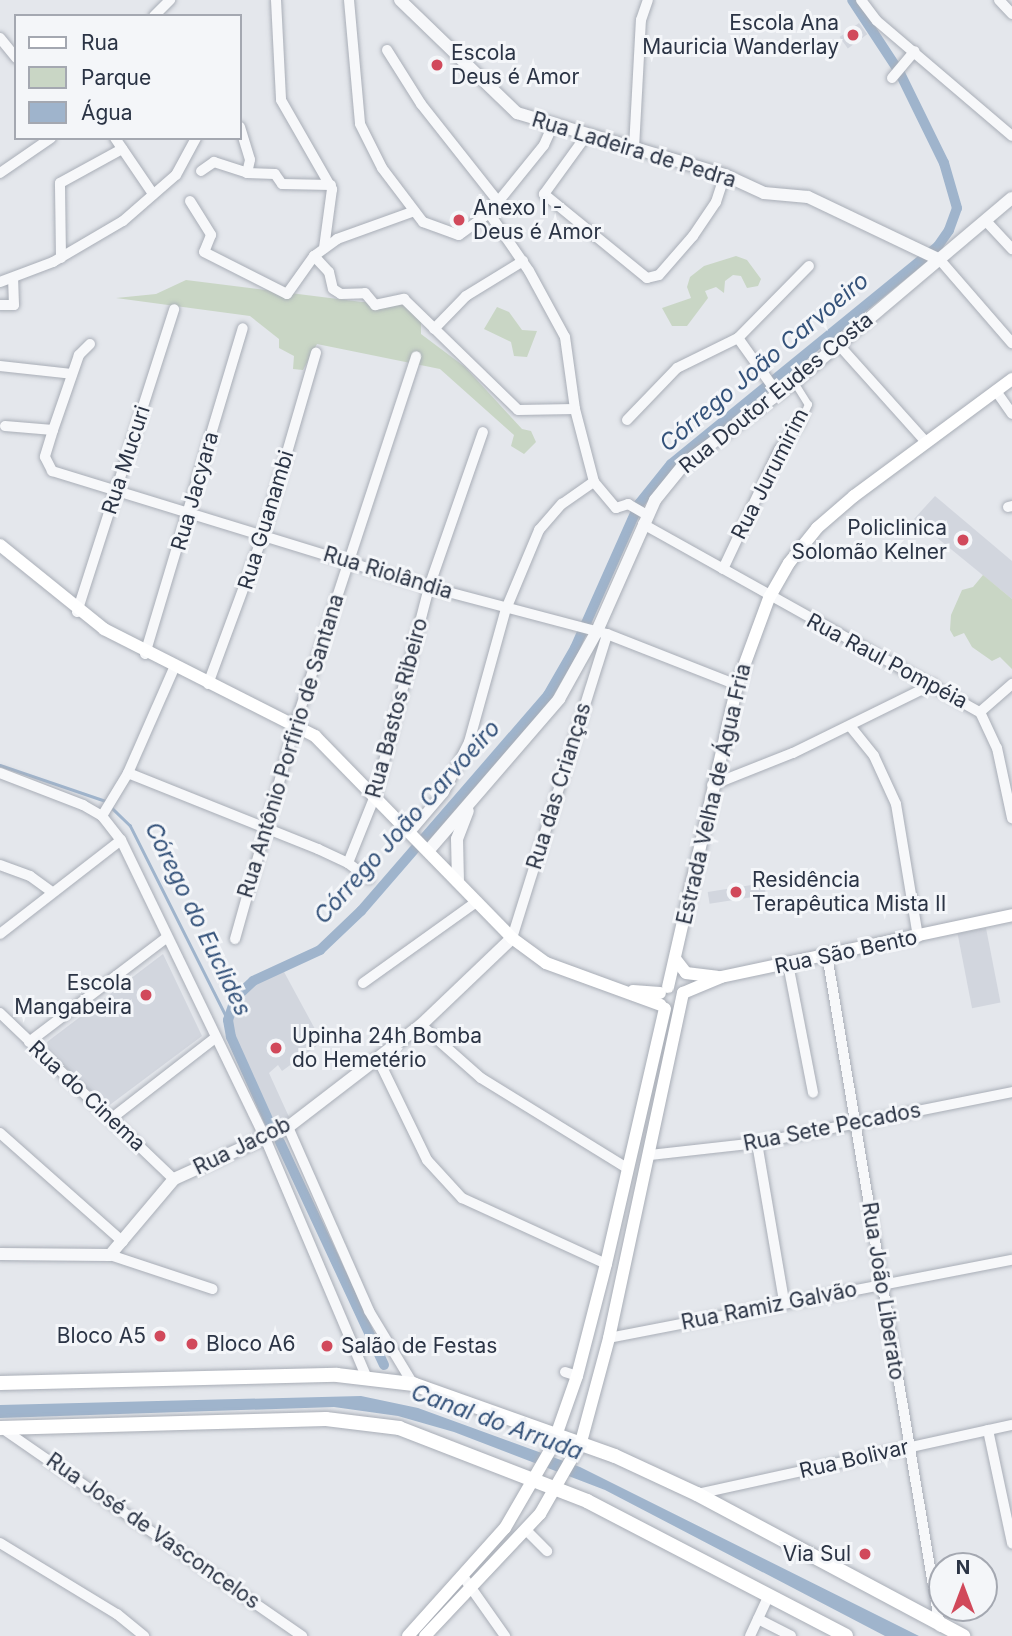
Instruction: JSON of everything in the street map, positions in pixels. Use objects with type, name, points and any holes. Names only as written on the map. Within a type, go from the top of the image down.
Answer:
[{"type":"main road","name":"Estrada Velha de Água Fria","points":[[404,1635],[505,1528],[539,1473],[555,1440],[571,1374],[606,1264],[625,1167],[664,999],[676,960],[712,785],[737,685],[769,598],[789,563],[817,528],[925,441],[1012,379]]},
{"type":"main road","points":[[0,545],[77,612],[145,654],[295,725],[322,743],[512,938],[546,963],[612,988],[664,999],[679,1009]]},
{"type":"main road","name":"Rua São Bento","points":[[683,993],[721,977],[1012,915]]},
{"type":"main road","points":[[676,960],[686,973],[721,977]]},
{"type":"main road","points":[[664,999],[683,993]]},
{"type":"main road","points":[[425,1636],[526,1530],[560,1482],[581,1442],[609,1338],[683,993]]},
{"type":"main road","points":[[0,1383],[234,1374],[366,1376],[413,1384],[555,1440],[581,1442],[697,1494],[940,1627],[962,1636]]},
{"type":"main road","points":[[1,1428],[326,1419],[396,1431],[539,1473],[560,1482],[846,1636]]},
{"type":"street","points":[[157,14],[170,0]]},
{"type":"street","points":[[276,0],[281,100],[331,185],[324,248]]},
{"type":"street","points":[[349,0],[360,124],[412,212],[436,229],[457,235],[500,204],[544,145],[553,125]]},
{"type":"street","name":"Rua Ladeira de Pedra","points":[[400,0],[517,113],[586,136],[725,175],[764,193],[808,197],[936,259]]},
{"type":"street","points":[[634,148],[641,20],[648,0]]},
{"type":"street","points":[[861,0],[877,20],[1012,136]]},
{"type":"street","points":[[999,0],[1012,14]]},
{"type":"street","points":[[0,38],[14,56]]},
{"type":"street","points":[[387,50],[421,104],[500,204]]},
{"type":"street","points":[[892,78],[915,51]]},
{"type":"street","points":[[242,134],[250,160],[247,173]]},
{"type":"street","points":[[586,136],[544,194],[647,278],[659,275],[693,236],[716,202],[725,175]]},
{"type":"street","points":[[0,173],[48,140]]},
{"type":"street","points":[[116,140],[153,194]]},
{"type":"street","points":[[0,282],[13,280],[61,258],[122,220],[176,175],[194,140]]},
{"type":"street","points":[[61,258],[60,183],[122,149]]},
{"type":"street","points":[[201,171],[214,162],[247,173],[275,174],[282,184],[331,185]]},
{"type":"street","name":"Rua Doutor Eudes Costa","points":[[418,842],[473,799],[559,699],[596,631],[643,517],[685,463],[777,392],[794,382],[936,259],[1012,198]]},
{"type":"street","points":[[190,201],[211,235],[204,252],[287,294],[314,256],[324,248],[412,212]]},
{"type":"street","points":[[418,842],[469,742],[506,609],[545,521],[594,482],[575,409],[565,337],[523,261],[489,213]]},
{"type":"street","points":[[985,220],[1012,249]]},
{"type":"street","points":[[314,256],[329,272],[333,289],[348,296],[365,293],[375,305],[404,299],[518,410],[575,409]]},
{"type":"street","points":[[936,259],[1012,343]]},
{"type":"street","points":[[434,329],[466,296],[523,261]]},
{"type":"street","points":[[627,419],[677,368],[737,338],[810,266]]},
{"type":"street","points":[[0,305],[14,305],[13,280]]},
{"type":"street","name":"Rua Mucuri","points":[[77,612],[174,309]]},
{"type":"street","name":"Rua Jacyara","points":[[145,654],[190,514],[243,328]]},
{"type":"street","points":[[737,338],[777,392]]},
{"type":"street","points":[[5,426],[52,429],[79,355],[90,344]]},
{"type":"street","points":[[838,344],[925,441]]},
{"type":"street","name":"Rua Guanambi","points":[[208,684],[263,535],[316,353]]},
{"type":"street","name":"Rua Antônio Porfirio de Santana","points":[[235,939],[295,725],[416,356]]},
{"type":"street","points":[[0,366],[72,374]]},
{"type":"street","name":"Rua Jurumirim","points":[[723,569],[779,450],[800,422],[808,404],[794,382]]},
{"type":"street","points":[[996,391],[1012,414]]},
{"type":"street","name":"Rua Riolândia","points":[[52,429],[45,457],[52,471],[429,587],[596,631],[737,685]]},
{"type":"street","name":"Rua Bastos Ribeiro","points":[[348,863],[375,796],[429,587],[484,432]]},
{"type":"street","name":"Rua Raul Pompéia","points":[[594,482],[616,508],[630,504],[643,517],[769,598],[933,684],[980,712],[997,748],[1012,818]]},
{"type":"street","name":"Rua das Crianças","points":[[512,938],[596,631]]},
{"type":"street","points":[[103,813],[128,773],[174,668]]},
{"type":"street","points":[[712,785],[850,726],[933,684]]},
{"type":"street","points":[[980,712],[1012,684]]},
{"type":"street","points":[[850,726],[874,756],[896,804],[918,937]]},
{"type":"street","points":[[0,773],[103,813],[121,840],[166,939],[265,1138],[366,1376]]},
{"type":"street","points":[[128,773],[348,863],[369,879]]},
{"type":"street","points":[[458,882],[457,839],[473,799]]},
{"type":"street","points":[[0,934],[51,891],[121,840]]},
{"type":"street","points":[[0,865],[30,876],[51,891]]},
{"type":"street","points":[[363,983],[477,902]]},
{"type":"street","name":"Rua Jacob","points":[[110,1255],[174,1179],[288,1127],[421,1025],[512,938]]},
{"type":"street","points":[[29,1042],[166,939]]},
{"type":"street","name":"Rua João Liberato","points":[[827,955],[858,1125],[881,1284],[940,1627]]},
{"type":"street","points":[[788,964],[813,1093]]},
{"type":"street","name":"Rua do Cinema","points":[[0,1013],[174,1179]]},
{"type":"street","points":[[421,1025],[481,1078],[625,1167]]},
{"type":"street","points":[[112,1118],[215,1038]]},
{"type":"street","points":[[378,1059],[427,1160],[462,1198],[606,1264]]},
{"type":"street","name":"Rua Sete Pecados","points":[[650,1155],[757,1143],[858,1125],[1012,1091]]},
{"type":"street","points":[[288,1127],[369,1311],[413,1384]]},
{"type":"street","points":[[0,1133],[123,1242]]},
{"type":"street","points":[[757,1143],[784,1301]]},
{"type":"street","points":[[0,1254],[110,1255],[212,1289]]},
{"type":"street","name":"Rua Ramiz Galvão","points":[[609,1338],[784,1301],[1012,1260]]},
{"type":"street","name":"Rua Bolivar","points":[[697,1494],[1012,1425]]},
{"type":"street","name":"Rua José de Vasconcelos","points":[[1,1428],[302,1636]]},
{"type":"street","points":[[988,1430],[1012,1543]]},
{"type":"street","points":[[526,1530],[547,1551]]},
{"type":"street","points":[[0,1543],[117,1614],[144,1636]]},
{"type":"street","points":[[456,1578],[471,1587],[505,1636]]},
{"type":"street","points":[[750,1636],[769,1595]]},
{"type":"street","points":[[758,1619],[791,1636]]},
{"type":"shaded area","name":"Escola Ana Mauricia Wanderlay","points":[[859,23],[867,34],[848,48],[840,37]]},
{"type":"shaded area","name":"Policlinica Solomão Kelner","points":[[935,496],[1012,561],[1012,599],[914,519]]},
{"type":"shaded area","name":"Residência Terapêutica Mista II","points":[[764,883],[766,895],[710,904],[708,892]]},
{"type":"shaded area","points":[[986,928],[1001,1003],[972,1008],[958,934]]},
{"type":"shaded area","name":"Escola Mangabeira","points":[[163,954],[202,1036],[107,1107],[49,1051],[47,1042]]},
{"type":"shaded area","name":"Upinha 24h Bomba do Hemetério","points":[[283,970],[322,1042],[282,1071],[278,1065],[269,1073],[289,1117],[273,1124],[239,1054],[231,1017],[247,988]]},
{"type":"green space","points":[[736,256],[747,260],[761,279],[758,286],[747,288],[741,276],[733,275],[725,281],[724,293],[716,287],[705,291],[708,298],[687,326],[672,326],[662,308],[691,298],[687,287],[690,277],[704,266]]},
{"type":"green space","points":[[186,280],[362,302],[411,302],[421,318],[421,334],[465,367],[522,429],[531,431],[536,442],[524,454],[511,446],[514,435],[440,369],[317,344],[303,370],[293,369],[294,356],[279,348],[279,339],[250,316],[116,298],[156,294]]},
{"type":"green space","points":[[497,307],[509,312],[522,330],[537,331],[527,357],[514,356],[511,342],[484,329]]},
{"type":"green space","points":[[983,575],[1012,599],[1012,669],[1000,657],[992,661],[972,647],[964,633],[954,637],[950,630],[951,615],[962,590],[973,587]]},
{"type":"water","points":[[361,1396],[418,1408],[580,1467],[919,1636],[885,1636],[605,1490],[454,1432],[398,1416],[334,1407],[0,1418],[0,1405]]},
{"type":"waterway","name":"Córrego João Carvoeiro","points":[[271,1126],[231,1037],[228,1020],[236,997],[253,981],[320,950],[361,911],[548,695],[575,648],[639,504],[671,464],[938,246],[949,230],[957,208],[944,163],[900,73],[852,0]]},
{"type":"waterway","name":"Córego do Euclides","points":[[0,765],[106,801]]},
{"type":"waterway","name":"Córego do Euclides","points":[[110,806],[130,825],[228,1020]]},
{"type":"waterway","name":"Córego do Euclides","points":[[280,1142],[384,1365]]},
{"type":"place","name":"Escola Ana Mauricia Wanderlay","points":[[853,35]]},
{"type":"place","name":"Escola Deus é Amor","points":[[437,65]]},
{"type":"place","name":"Anexo I - Deus é Amor","points":[[459,220]]},
{"type":"place","name":"Policlinica Solomão Kelner","points":[[963,540]]},
{"type":"place","name":"Residência Terapêutica Mista II","points":[[736,892]]},
{"type":"place","name":"Escola Mangabeira","points":[[146,995]]},
{"type":"place","name":"Upinha 24h Bomba do Hemetério","points":[[276,1048]]},
{"type":"place","name":"Bloco A5","points":[[160,1336]]},
{"type":"place","name":"Bloco A6","points":[[192,1344]]},
{"type":"place","name":"Salão de Festas","points":[[327,1346]]},
{"type":"place","name":"Via Sul","points":[[865,1554]]},
{"type":"water label","name":"Canal do Arruda","points":[[497,1422]]}]
